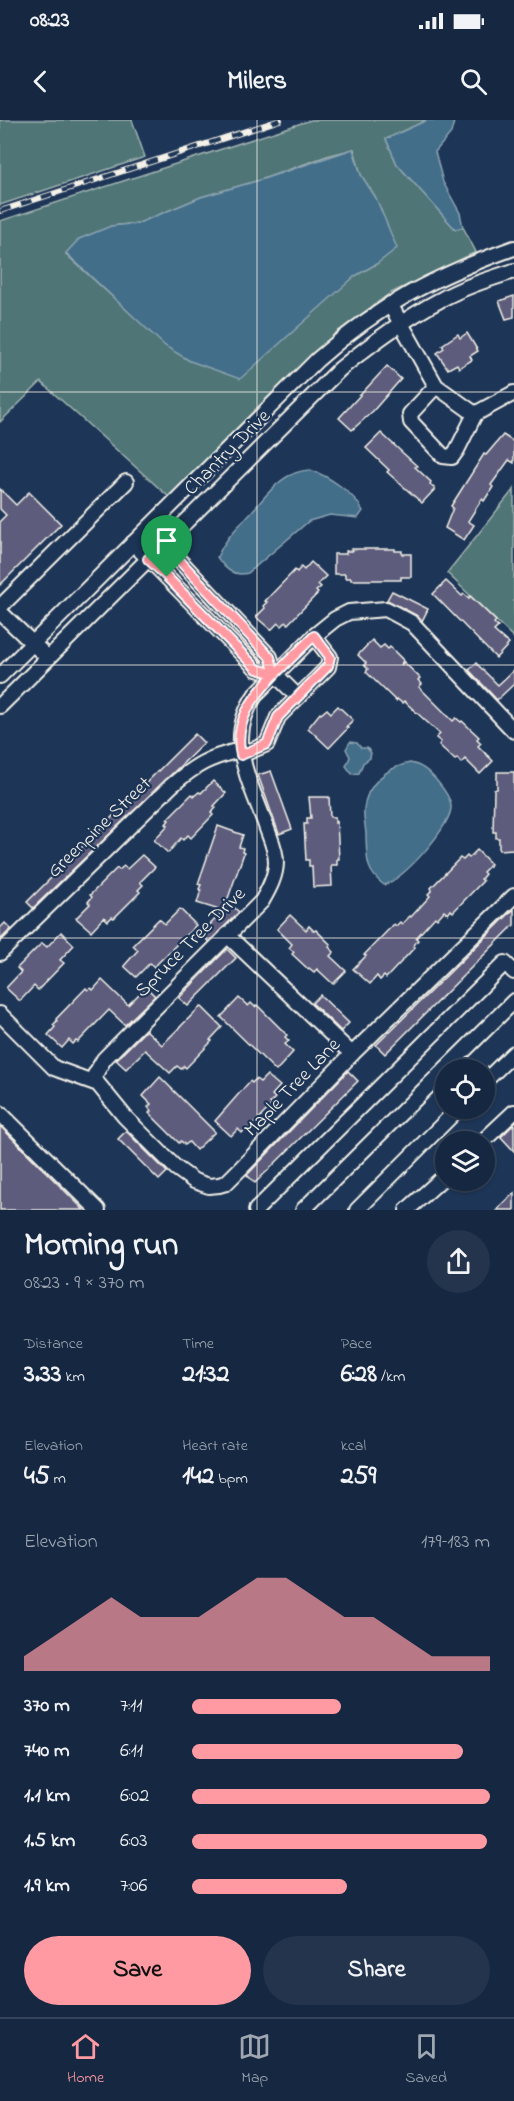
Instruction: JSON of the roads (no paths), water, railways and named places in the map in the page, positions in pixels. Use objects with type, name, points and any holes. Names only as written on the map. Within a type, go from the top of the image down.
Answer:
[{"type":"street","name":"Chantry Drive","points":[[0,676],[338,341],[420,286],[464,265],[514,248]]},
{"type":"street","name":"Chantry Drive","points":[[0,706],[340,369],[400,323],[441,299],[514,271]]},
{"type":"street","points":[[390,304],[436,386],[475,414]]},
{"type":"street","points":[[436,386],[410,414],[411,422],[443,456],[452,457],[458,450],[475,414],[514,393]]},
{"type":"street","points":[[0,607],[126,482]]},
{"type":"street","points":[[149,528],[270,657],[275,674],[298,697]]},
{"type":"street","points":[[133,543],[257,669],[275,674]]},
{"type":"street","points":[[240,752],[241,732],[249,705],[275,674],[335,619],[349,612],[386,609],[412,623],[514,730]]},
{"type":"street","points":[[0,612],[48,658]]},
{"type":"street","name":"Greenpine Street","points":[[0,953],[172,785],[195,766],[213,756],[240,752],[267,744],[278,717],[328,666],[330,657],[314,636]]},
{"type":"street","name":"Spruce Tree Drive","points":[[92,1080],[104,1059],[262,901],[270,886],[276,860],[274,848],[240,752]]},
{"type":"street","name":"Maple Tree Lane","points":[[92,1080],[176,1168],[202,1184],[226,1183],[352,1054],[514,896]]},
{"type":"street","points":[[227,935],[352,1054]]},
{"type":"street","points":[[256,1210],[504,963],[514,972]]},
{"type":"street","points":[[303,1210],[514,1001]]},
{"type":"street","points":[[0,1014],[54,1068],[63,1073],[92,1080]]},
{"type":"street","points":[[495,1072],[514,1053]]},
{"type":"street","points":[[494,1131],[514,1112]]},
{"type":"street","points":[[0,1113],[98,1210]]},
{"type":"street","points":[[357,1210],[448,1119]]},
{"type":"street","points":[[407,1210],[435,1185]]},
{"type":"water","points":[[427,120],[454,122],[451,133],[435,152],[443,182],[460,213],[463,227],[455,229],[397,164],[386,139]]},
{"type":"water","points":[[353,149],[361,175],[376,198],[397,248],[378,263],[355,276],[240,379],[190,361],[165,346],[66,253],[79,239],[111,226],[139,223],[201,197]]},
{"type":"water","points":[[310,470],[333,481],[354,498],[363,511],[358,518],[330,515],[309,521],[248,573],[238,574],[226,568],[217,557],[234,532],[278,483],[293,474]]},
{"type":"water","points":[[350,742],[357,743],[361,748],[367,748],[371,753],[359,773],[352,774],[346,766],[350,757],[346,749]]},
{"type":"water","points":[[410,763],[425,769],[441,786],[451,805],[450,814],[436,838],[414,863],[384,885],[373,875],[368,864],[364,809],[369,792],[379,778],[394,768]]},
{"type":"railway","points":[[0,211],[280,120]]}]
